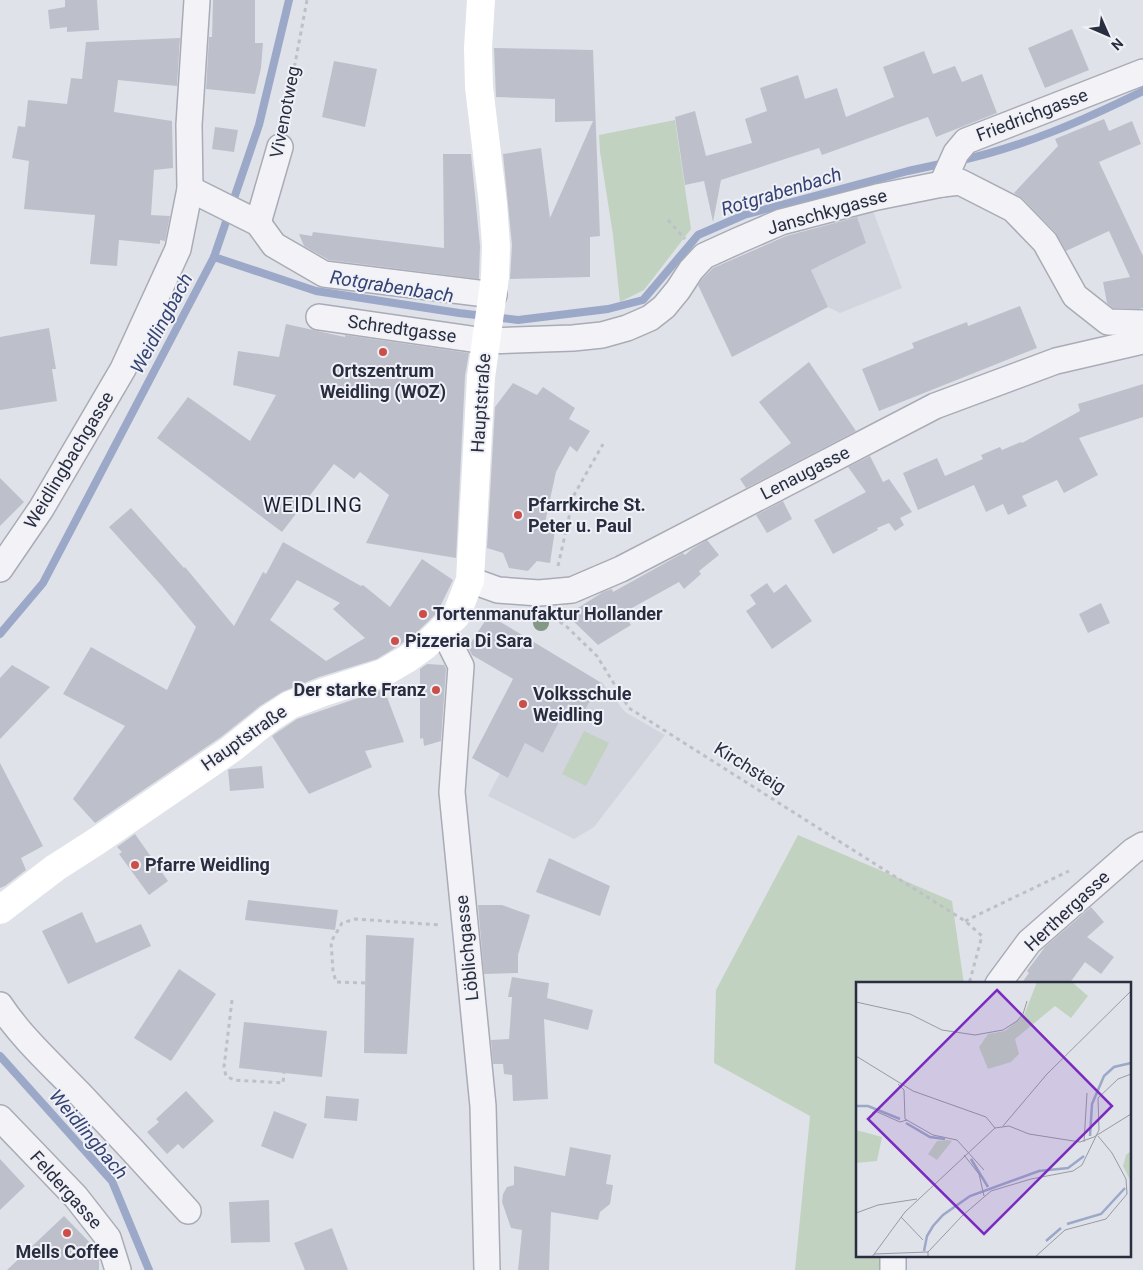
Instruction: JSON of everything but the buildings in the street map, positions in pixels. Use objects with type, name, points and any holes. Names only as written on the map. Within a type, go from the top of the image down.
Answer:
[{"type":"main road","points":[[482,0],[478,48],[479,87],[488,155],[496,246],[493,299]]},
{"type":"main road","name":"Hauptstraße","points":[[0,910],[55,868],[230,750],[270,718],[290,705],[383,673],[407,660],[443,630],[456,616],[470,580],[481,377],[493,299]]},
{"type":"street","name":"Weidlingbachgasse","points":[[0,569],[42,509],[123,369],[178,249],[190,189],[189,125],[197,0]]},
{"type":"street","name":"Friedrichgasse","points":[[942,184],[956,153],[966,141],[1143,72]]},
{"type":"street","name":"Vivenotweg","points":[[251,219],[280,147]]},
{"type":"street","name":"Janschkygasse","points":[[486,335],[573,338],[602,335],[627,328],[650,318],[664,307],[691,270],[704,256],[737,241],[782,222],[877,197],[960,182],[1013,209],[1045,242],[1075,296],[1108,322],[1143,323]]},
{"type":"street","points":[[190,189],[251,219],[274,245],[324,274],[493,299]]},
{"type":"street","name":"Schredtgasse","points":[[319,317],[486,335]]},
{"type":"street","name":"Lenaugasse","points":[[470,580],[498,590],[539,592],[572,590],[621,569],[935,406],[1056,361],[1143,340]]},
{"type":"street","name":"Löblichgasse","points":[[443,630],[461,666],[452,792],[483,1106],[487,1270]]},
{"type":"street","name":"Herthergasse","points":[[999,982],[1029,942],[1132,851],[1143,845]]},
{"type":"street","points":[[0,1004],[7,1016],[44,1057],[188,1211]]},
{"type":"street","name":"Feldergasse","points":[[0,1118],[76,1197],[108,1238],[118,1270]]},
{"type":"path","name":"Vivenotweg","points":[[280,147],[290,84],[307,0]]},
{"type":"path","points":[[668,220],[687,240]]},
{"type":"path","points":[[558,568],[574,495],[603,444]]},
{"type":"path","name":"Kirchsteig","points":[[553,616],[568,627],[597,656],[629,708],[965,920],[982,936],[970,982]]},
{"type":"path","points":[[965,920],[1071,870]]},
{"type":"path","points":[[365,983],[336,982],[333,971],[331,942],[342,923],[355,918],[448,925]]},
{"type":"path","points":[[232,1000],[224,1068],[226,1076],[234,1080],[283,1083],[284,1073]]},
{"type":"shaded area","points":[[872,208],[902,288],[840,313],[828,307],[811,270],[808,243],[818,267],[865,243],[855,213]]},
{"type":"shaded area","points":[[601,681],[625,712],[665,735],[594,827],[574,839],[488,796],[500,773],[508,778],[525,743],[543,753],[551,737],[534,727],[549,695],[584,712]]},
{"type":"green space","points":[[675,120],[691,229],[644,290],[620,302],[599,135]]},
{"type":"green space","points":[[584,731],[609,743],[586,786],[562,774]]},
{"type":"green space","points":[[798,835],[952,901],[964,982],[856,982],[856,1258],[888,1258],[887,1270],[795,1270],[810,1116],[714,1063],[716,990]]},
{"type":"waterway","name":"Weidlingbach","points":[[0,634],[43,583],[214,257],[259,125],[289,0]]},
{"type":"waterway","name":"Rotgrabenbach","points":[[958,161],[1006,148],[1053,132],[1143,91]]},
{"type":"waterway","name":"Rotgrabenbach","points":[[214,257],[316,291],[459,313],[518,320],[608,309],[643,300],[698,235],[744,215],[908,171],[945,163]]},
{"type":"waterway","name":"Weidlingbach","points":[[0,1056],[112,1181],[149,1270]]},
{"type":"place","name":"Ortszentrum Weidling (WOZ)","points":[[383,352]]},
{"type":"place","name":"Pfarrkirche St. Peter u. Paul","points":[[518,515]]},
{"type":"place","name":"Tortenmanufaktur Hollander","points":[[423,614]]},
{"type":"place","name":"Pizzeria Di Sara","points":[[395,641]]},
{"type":"place","name":"Der starke Franz","points":[[436,690]]},
{"type":"place","name":"Volksschule Weidling","points":[[523,704]]},
{"type":"place","name":"Pfarre Weidling","points":[[135,865]]},
{"type":"place","name":"Mells Coffee","points":[[67,1233]]},
{"type":"district","name":"WEIDLING","points":[[313,505]]}]
